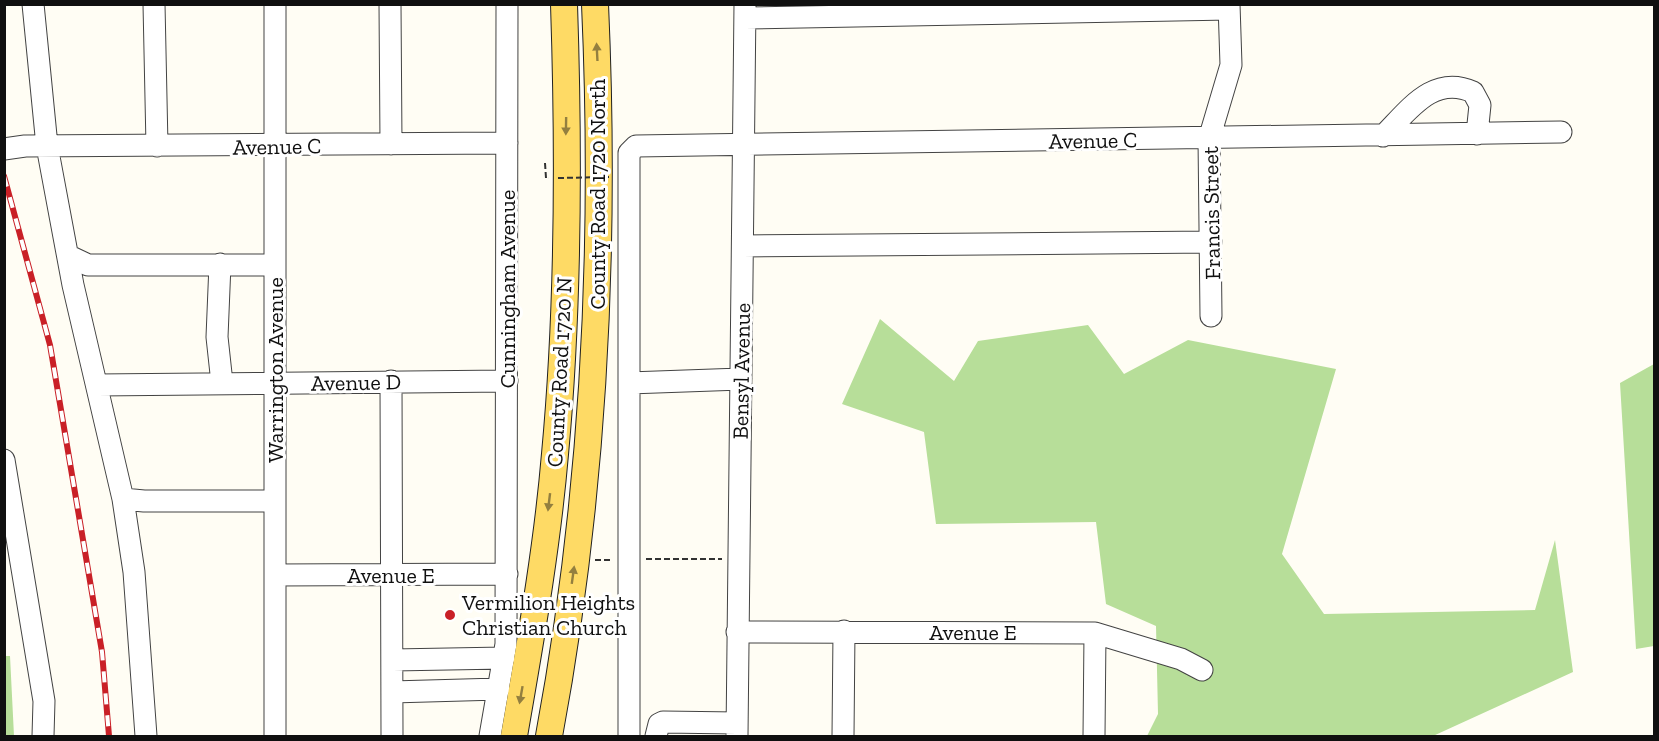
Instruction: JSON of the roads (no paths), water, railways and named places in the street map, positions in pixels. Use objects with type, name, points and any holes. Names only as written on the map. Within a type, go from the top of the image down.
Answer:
[{"type":"main road","name":"County Road 1720 N","points":[[514,736],[537,601],[555,453],[565,291],[567,94],[564,4]]},
{"type":"main road","name":"County Road 1720 North","points":[[593,383],[599,269],[601,124],[595,4]]},
{"type":"main road","name":"County Road 1720 N","points":[[549,736],[576,560],[593,383]]},
{"type":"street","points":[[33,4],[47,147],[123,499],[134,572],[146,736]]},
{"type":"street","points":[[154,4],[157,146]]},
{"type":"street","name":"Warrington Avenue","points":[[275,4],[275,736]]},
{"type":"street","points":[[390,4],[391,144]]},
{"type":"street","name":"Cunningham Avenue","points":[[490,736],[504,658],[507,574],[507,4]]},
{"type":"street","points":[[745,11],[1229,7]]},
{"type":"street","name":"Francis Street","points":[[1211,316],[1209,139],[1231,64],[1229,7]]},
{"type":"street","name":"Bensyl Avenue","points":[[737,730],[745,11]]},
{"type":"street","points":[[1383,135],[1432,90],[1450,86],[1473,92],[1480,105],[1477,134]]},
{"type":"street","name":"Avenue C","points":[[629,382],[629,153],[636,146],[1561,132]]},
{"type":"street","name":"Avenue C","points":[[4,149],[507,143]]},
{"type":"street","points":[[743,246],[1211,242]]},
{"type":"street","points":[[69,256],[88,265],[275,265]]},
{"type":"street","points":[[220,264],[217,321],[222,383]]},
{"type":"street","points":[[629,736],[629,382],[741,379]]},
{"type":"street","points":[[391,381],[392,736]]},
{"type":"street","name":"Avenue D","points":[[97,385],[507,381]]},
{"type":"street","points":[[4,460],[44,701],[44,736]]},
{"type":"street","points":[[123,499],[275,501]]},
{"type":"street","name":"Avenue E","points":[[275,575],[507,574]]},
{"type":"street","name":"Avenue E","points":[[737,632],[1095,633],[1181,659],[1202,670]]},
{"type":"street","points":[[843,736],[844,632]]},
{"type":"street","points":[[1094,736],[1095,633]]},
{"type":"street","points":[[393,660],[504,658]]},
{"type":"street","points":[[392,692],[499,688]]},
{"type":"street","points":[[656,736],[659,724],[663,722],[737,730]]},
{"type":"railway","points":[[4,176],[50,345],[102,652],[109,736]]},
{"type":"place","name":"Vermilion Heights Christian Church","points":[[450,615]]}]
